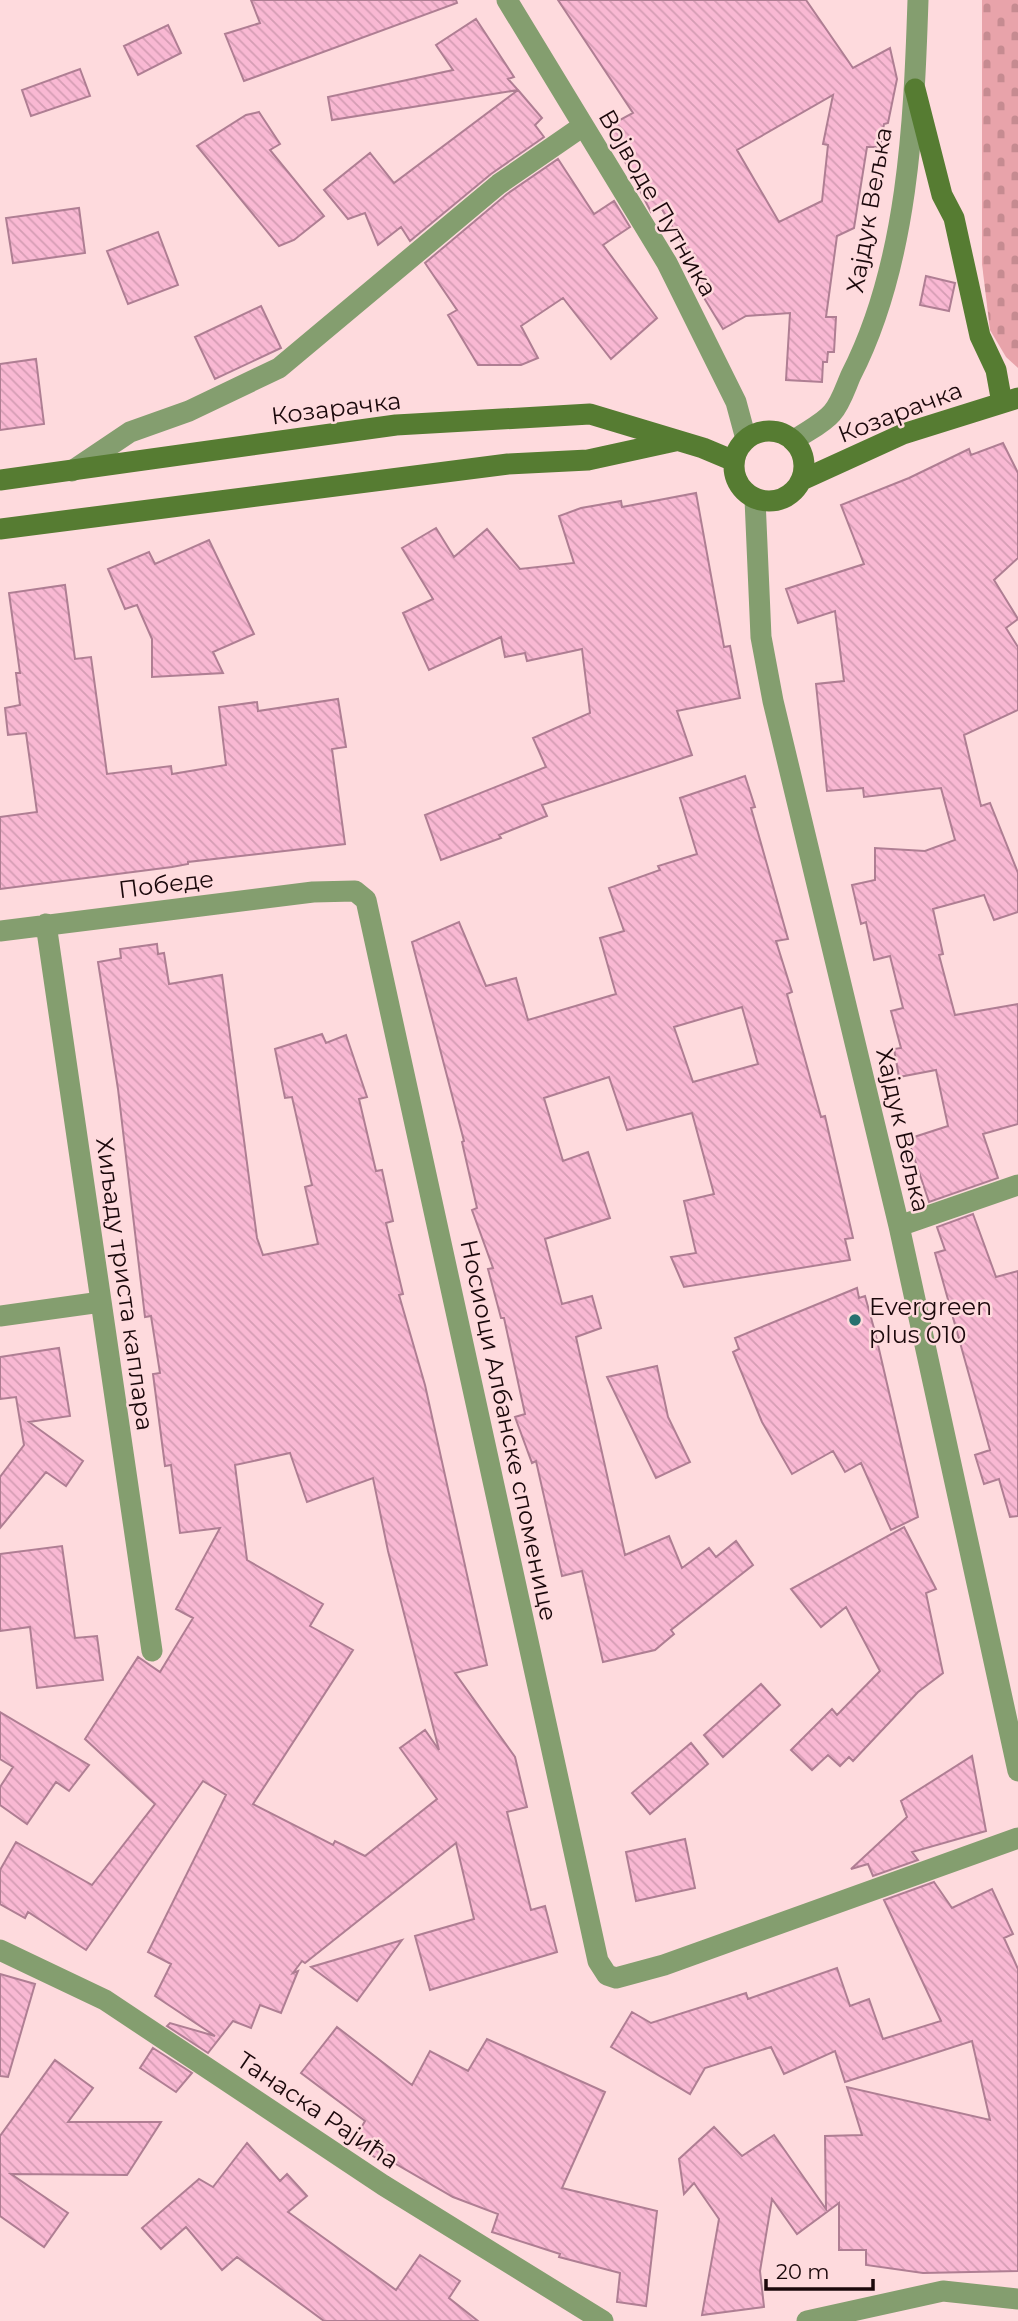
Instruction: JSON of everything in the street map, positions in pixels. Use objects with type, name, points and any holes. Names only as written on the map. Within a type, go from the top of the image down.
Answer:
[{"type":"street","name":"Војводе Путника","points":[[507,0],[667,263],[736,402],[746,439]]},
{"type":"street","name":"Хајдук Вељка","points":[[793,441],[832,413],[875,320],[891,262],[915,89],[918,0]]},
{"type":"street","points":[[915,89],[942,195],[954,218],[980,336],[1010,401]]},
{"type":"street","points":[[72,471],[130,432],[233,392],[279,368],[499,184],[583,126]]},
{"type":"street","name":"Козарачка","points":[[802,480],[903,435],[1010,401]]},
{"type":"street","name":"Козарачка","points":[[0,480],[396,425],[590,414],[734,461]]},
{"type":"street","points":[[775,432],[793,441],[803,458],[802,480],[788,496],[777,500],[755,499],[738,484],[734,461],[746,439],[755,434],[775,432]]},
{"type":"street","points":[[0,529],[508,464],[588,460],[677,441]]},
{"type":"street","name":"Хајдук Вељка","points":[[755,499],[761,636],[773,701],[899,1226],[1018,1772]]},
{"type":"street","name":"Победе","points":[[0,931],[339,891]]},
{"type":"street","name":"Носиоци Албанске споменице","points":[[339,891],[355,891],[366,900],[369,910],[598,1961],[607,1975],[615,1978],[632,1974],[711,1949],[1018,1838]]},
{"type":"street","name":"Хиљаду триста каплара","points":[[46,925],[152,1651]]},
{"type":"street","points":[[899,1226],[1018,1185]]},
{"type":"street","points":[[0,1316],[101,1301]]},
{"type":"street","name":"Танаска Рајића","points":[[0,1950],[105,2000],[383,2185],[603,2321]]},
{"type":"street","points":[[812,2321],[943,2291],[1018,2299]]},
{"type":"green space","points":[[982,0],[1018,0],[1018,368],[1006,357],[990,330],[982,264]]},
{"type":"building","points":[[251,0],[456,0],[457,3],[244,81],[225,34],[260,23]]},
{"type":"building","points":[[558,0],[806,0],[853,68],[890,48],[897,79],[888,123],[884,124],[880,147],[867,147],[854,228],[837,236],[826,317],[836,317],[834,352],[828,352],[827,362],[823,362],[822,382],[786,380],[790,313],[746,316],[723,329],[695,283],[698,270],[660,206],[651,212],[607,127],[633,113]],"holes":[[[833,95],[823,144],[828,145],[822,201],[779,222],[737,150]]]},
{"type":"building","points":[[476,19],[514,77],[508,79],[518,90],[332,120],[328,97],[453,70],[436,45]]},
{"type":"building","points":[[168,25],[181,53],[138,75],[124,46]]},
{"type":"building","points":[[80,69],[90,96],[31,116],[22,90]]},
{"type":"building","points":[[518,90],[542,118],[535,125],[544,137],[491,174],[410,241],[401,227],[378,245],[365,213],[348,219],[324,190],[370,153],[394,183]]},
{"type":"building","points":[[259,112],[280,144],[270,150],[324,216],[294,240],[279,246],[197,146],[246,115]]},
{"type":"building","points":[[558,159],[594,214],[614,201],[630,227],[603,245],[657,318],[611,359],[563,298],[521,326],[538,358],[521,365],[478,365],[448,315],[457,310],[425,263],[507,194]]},
{"type":"building","points":[[79,208],[85,253],[13,263],[6,218]]},
{"type":"building","points":[[158,232],[178,285],[128,304],[107,251]]},
{"type":"building","points":[[926,276],[955,283],[949,311],[920,305]]},
{"type":"building","points":[[261,306],[281,348],[215,379],[195,337]]},
{"type":"building","points":[[36,359],[44,424],[0,430],[0,364]]},
{"type":"building","points":[[1003,443],[1018,473],[1018,558],[994,580],[1018,619],[1006,628],[1018,647],[1018,710],[964,735],[981,806],[990,803],[1018,873],[1018,912],[994,920],[984,895],[933,909],[943,954],[939,955],[955,1015],[1018,1004],[1018,1124],[983,1134],[998,1178],[929,1202],[908,1139],[948,1126],[936,1070],[899,1077],[894,1049],[901,1048],[891,1011],[903,1008],[890,956],[874,960],[866,922],[861,924],[852,885],[875,880],[875,848],[925,851],[955,840],[941,788],[864,797],[863,788],[827,791],[816,684],[844,681],[835,611],[798,623],[786,589],[864,564],[841,505],[909,478],[969,449],[971,455]]},
{"type":"building","points":[[696,493],[724,647],[730,646],[740,698],[677,711],[692,755],[542,805],[547,816],[499,835],[501,838],[441,860],[425,815],[546,767],[533,738],[590,713],[582,649],[527,661],[525,653],[505,657],[501,637],[429,670],[403,613],[433,599],[402,548],[436,528],[454,557],[487,529],[520,569],[574,563],[559,516],[581,508],[621,501],[622,507]]},
{"type":"building","points":[[209,540],[254,634],[213,652],[223,673],[152,677],[152,639],[137,605],[125,609],[108,569],[149,552],[155,564]]},
{"type":"building","points":[[65,585],[75,659],[91,657],[107,774],[171,766],[172,774],[226,765],[219,707],[257,702],[258,711],[338,699],[346,747],[332,749],[345,844],[188,862],[172,867],[0,889],[0,817],[37,812],[26,733],[8,735],[5,708],[20,705],[16,673],[20,673],[9,593]]},
{"type":"building","points":[[745,776],[755,807],[751,808],[788,939],[776,941],[792,992],[787,994],[821,1117],[825,1116],[853,1238],[845,1239],[850,1260],[684,1287],[671,1257],[696,1253],[684,1201],[714,1194],[692,1113],[627,1130],[609,1077],[544,1098],[563,1161],[588,1152],[610,1218],[545,1239],[562,1304],[592,1296],[601,1328],[576,1337],[625,1555],[669,1536],[682,1568],[709,1548],[716,1557],[736,1541],[753,1565],[671,1630],[674,1634],[655,1650],[603,1662],[582,1571],[562,1576],[536,1461],[532,1463],[515,1417],[525,1414],[504,1318],[501,1318],[488,1269],[493,1268],[472,1210],[477,1208],[462,1142],[464,1141],[412,942],[459,922],[486,986],[516,978],[528,1020],[616,994],[600,938],[624,931],[609,888],[660,870],[658,866],[697,854],[680,798]],"holes":[[[742,1007],[758,1064],[693,1082],[674,1027]]]},
{"type":"building","points":[[157,944],[158,954],[164,953],[169,984],[222,975],[257,1238],[263,1255],[318,1244],[305,1187],[312,1185],[292,1097],[285,1098],[275,1049],[322,1034],[326,1043],[346,1035],[367,1097],[359,1099],[376,1171],[382,1170],[393,1221],[386,1223],[403,1294],[399,1295],[425,1385],[487,1665],[455,1673],[515,1757],[527,1807],[507,1812],[531,1910],[545,1906],[557,1952],[430,1990],[415,1936],[474,1919],[456,1843],[305,1963],[302,1961],[293,1973],[298,1971],[281,2013],[260,2005],[251,2028],[233,2021],[208,2053],[167,2026],[170,2023],[215,2036],[155,1996],[171,1964],[148,1952],[226,1795],[203,1781],[86,1950],[28,1912],[25,1918],[0,1904],[0,1870],[16,1842],[92,1885],[155,1804],[85,1739],[138,1657],[160,1672],[193,1618],[176,1609],[220,1528],[180,1533],[171,1465],[165,1466],[153,1374],[160,1373],[151,1316],[145,1317],[118,1089],[98,962],[121,958],[120,949]],"holes":[[[290,1453],[307,1502],[373,1478],[388,1551],[439,1750],[425,1730],[400,1748],[437,1799],[365,1856],[335,1841],[333,1845],[253,1804],[353,1650],[310,1626],[323,1604],[247,1560],[235,1465]]]},
{"type":"building","points":[[973,1214],[996,1277],[1018,1271],[1018,1516],[1010,1517],[999,1479],[984,1484],[975,1455],[990,1450],[935,1253],[945,1250],[937,1227]]},
{"type":"building","points":[[857,1288],[859,1298],[865,1296],[875,1332],[918,1517],[891,1530],[861,1463],[845,1472],[833,1451],[792,1474],[762,1422],[733,1352],[739,1349],[735,1338]]},
{"type":"building","points":[[59,1348],[70,1416],[29,1422],[83,1461],[66,1486],[46,1472],[0,1528],[0,1477],[24,1445],[16,1397],[0,1399],[0,1357]]},
{"type":"building","points":[[657,1366],[668,1417],[690,1462],[656,1478],[607,1377]]},
{"type":"building","points":[[904,1527],[936,1589],[926,1593],[943,1673],[918,1692],[853,1761],[849,1757],[840,1766],[828,1755],[812,1770],[791,1750],[832,1709],[837,1715],[880,1671],[846,1607],[821,1627],[791,1589]]},
{"type":"building","points":[[62,1546],[75,1638],[97,1636],[103,1680],[37,1688],[30,1627],[0,1631],[0,1554]]},
{"type":"building","points":[[761,1684],[780,1705],[723,1757],[704,1735]]},
{"type":"building","points":[[0,1712],[89,1765],[69,1791],[56,1782],[27,1824],[0,1805],[0,1787],[13,1767],[0,1759]]},
{"type":"building","points":[[691,1743],[708,1764],[650,1814],[632,1793]]},
{"type":"building","points":[[972,1756],[986,1831],[912,1852],[918,1860],[873,1876],[868,1864],[851,1869],[907,1817],[901,1801]]},
{"type":"building","points":[[685,1839],[695,1888],[636,1901],[626,1852]]},
{"type":"building","points":[[934,1882],[952,1908],[992,1889],[1013,1934],[1004,1938],[1018,1969],[1018,2271],[923,2273],[866,2265],[866,2250],[839,2250],[839,2203],[797,2234],[772,2199],[760,2271],[764,2307],[702,2315],[719,2219],[694,2183],[684,2194],[679,2159],[714,2127],[742,2156],[774,2135],[826,2209],[825,2136],[862,2135],[847,2087],[990,2120],[972,2041],[845,2082],[835,2051],[784,2074],[771,2047],[705,2068],[690,2094],[611,2047],[632,2012],[651,2023],[746,1993],[748,1999],[837,1968],[850,2006],[869,1999],[883,2039],[941,2021],[884,1900]]},
{"type":"building","points":[[402,1940],[357,2001],[311,1967]]},
{"type":"building","points":[[0,1974],[35,1984],[8,2077],[0,2076]]},
{"type":"building","points":[[337,2027],[412,2085],[430,2051],[468,2071],[487,2039],[605,2092],[562,2188],[657,2211],[646,2306],[617,2302],[620,2273],[559,2257],[560,2254],[492,2232],[498,2214],[453,2197],[382,2156],[380,2160],[352,2144],[365,2121],[301,2073]]},
{"type":"building","points":[[153,2048],[192,2073],[176,2092],[140,2068]]},
{"type":"building","points":[[55,2060],[93,2088],[68,2122],[161,2122],[127,2175],[11,2174],[68,2213],[44,2247],[0,2216],[0,2136]]},
{"type":"building","points":[[247,2143],[280,2181],[287,2174],[307,2196],[288,2212],[396,2290],[420,2255],[460,2281],[449,2298],[478,2321],[324,2321],[237,2257],[222,2270],[186,2227],[161,2249],[142,2228],[199,2179],[213,2187]]},
{"type":"place","name":"Evergreen plus 010","points":[[855,1320]]}]
